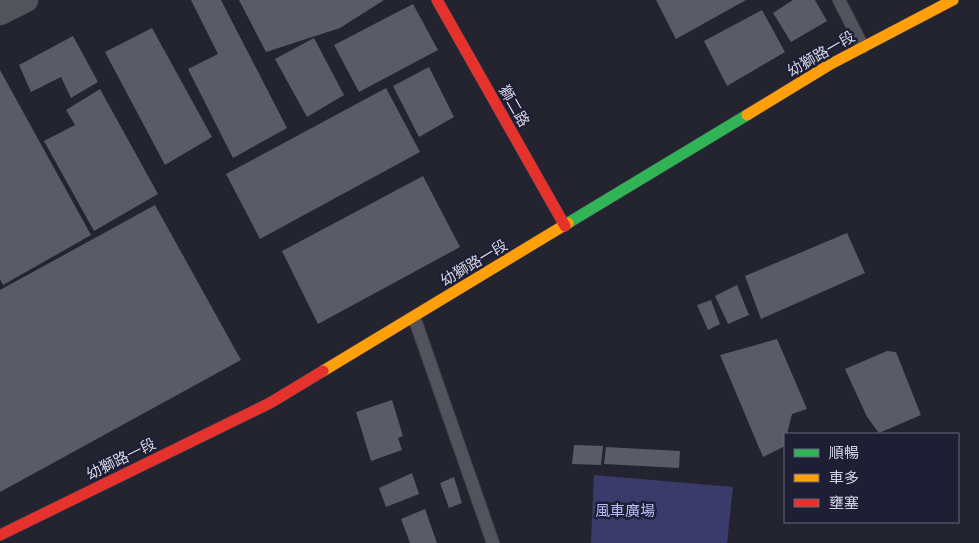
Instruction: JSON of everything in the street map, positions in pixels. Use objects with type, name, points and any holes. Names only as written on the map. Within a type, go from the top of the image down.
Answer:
[{"type":"street","points":[[0,13],[26,0]]},
{"type":"street","name":"獅二路","points":[[438,0],[566,226]]},
{"type":"street","name":"幼獅路一段","points":[[0,535],[270,402],[566,226],[829,65],[953,0]]},
{"type":"lane","points":[[839,0],[863,47]]},
{"type":"lane","points":[[414,317],[494,543]]},
{"type":"green space","name":"風車廣場","points":[[594,475],[733,487],[727,543],[591,543]]},
{"type":"building","points":[[191,0],[221,0],[287,128],[233,158],[188,69],[218,54]]},
{"type":"building","points":[[239,0],[384,0],[340,28],[266,52]]},
{"type":"building","points":[[656,0],[746,0],[676,39]]},
{"type":"building","points":[[793,0],[815,0],[827,21],[791,42],[773,13]]},
{"type":"building","points":[[413,4],[438,50],[359,92],[334,45]]},
{"type":"building","points":[[762,10],[785,52],[727,86],[704,41]]},
{"type":"building","points":[[152,28],[212,137],[165,165],[105,52]]},
{"type":"building","points":[[73,36],[98,82],[71,98],[61,77],[31,92],[19,65]]},
{"type":"building","points":[[314,38],[344,95],[307,117],[275,59]]},
{"type":"building","points":[[429,67],[454,117],[419,137],[393,86]]},
{"type":"building","points":[[0,70],[91,235],[3,285],[0,279]]},
{"type":"building","points":[[386,88],[420,152],[260,239],[226,174]]},
{"type":"building","points":[[100,89],[158,194],[94,231],[44,141],[75,125],[66,110]]},
{"type":"building","points":[[423,176],[460,247],[318,324],[282,251]]},
{"type":"building","points":[[155,205],[241,360],[0,492],[0,290]]},
{"type":"building","points":[[847,233],[865,273],[761,319],[745,276]]},
{"type":"building","points":[[737,285],[749,315],[728,324],[715,296]]},
{"type":"building","points":[[711,300],[720,324],[708,330],[697,305]]},
{"type":"building","points":[[777,339],[807,409],[792,414],[787,433],[784,433],[784,446],[763,457],[720,355]]},
{"type":"building","points":[[887,351],[896,352],[921,415],[879,433],[867,417],[845,369]]},
{"type":"building","points":[[392,400],[403,436],[398,438],[402,450],[371,461],[356,412]]},
{"type":"building","points":[[574,445],[603,446],[601,465],[572,464]]},
{"type":"building","points":[[606,447],[680,451],[679,468],[604,464]]},
{"type":"building","points":[[412,473],[419,494],[386,507],[379,488]]},
{"type":"building","points":[[454,477],[462,503],[449,508],[440,483]]},
{"type":"building","points":[[425,509],[437,543],[410,543],[401,519]]},
{"type":"traffic: fast","points":[[568,223],[747,115]]},
{"type":"traffic: slow","points":[[747,115],[829,65],[953,0]]},
{"type":"traffic: slow","points":[[323,371],[568,223]]},
{"type":"traffic: jam","points":[[437,0],[565,226]]},
{"type":"traffic: jam","points":[[0,535],[270,403],[323,371]]}]
